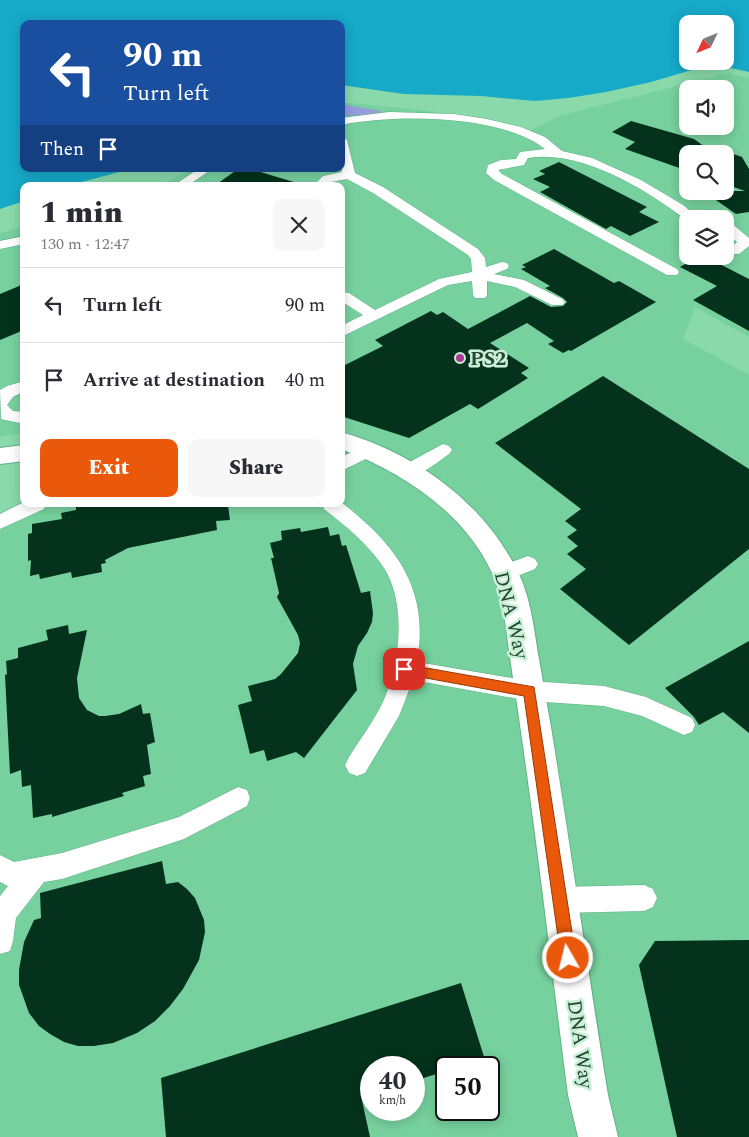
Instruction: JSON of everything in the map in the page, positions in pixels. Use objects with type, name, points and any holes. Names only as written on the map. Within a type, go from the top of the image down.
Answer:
[{"type":"main road","name":"DNA Way","points":[[345,441],[370,450],[410,470],[446,497],[516,569],[515,607],[530,691],[588,1095],[598,1137]]},
{"type":"main road","points":[[0,456],[20,454]]},
{"type":"street","points":[[345,121],[359,117],[430,116],[486,122],[517,128],[551,144],[557,152]]},
{"type":"street","points":[[672,272],[492,173],[492,168],[501,164],[520,162],[527,154],[557,152],[577,157],[627,178],[660,195],[681,210]]},
{"type":"street","points":[[345,158],[349,175]]},
{"type":"street","points":[[185,182],[201,172]]},
{"type":"street","points":[[322,182],[327,178],[349,175],[378,190],[448,242],[473,252],[478,258],[480,296]]},
{"type":"street","points":[[734,233],[745,242],[734,246]]},
{"type":"street","points":[[0,246],[20,241]]},
{"type":"street","points":[[734,251],[749,260]]},
{"type":"street","points":[[345,330],[379,317],[444,282],[478,276],[502,266]]},
{"type":"street","points":[[478,276],[519,283],[557,302]]},
{"type":"street","points":[[345,297],[379,317]]},
{"type":"street","points":[[0,402],[5,394],[20,387]]},
{"type":"street","points":[[0,408],[4,414],[10,417],[20,418]]},
{"type":"street","points":[[345,463],[370,450]]},
{"type":"street","points":[[410,470],[443,450]]},
{"type":"street","points":[[0,522],[31,507]]},
{"type":"street","points":[[335,507],[363,531],[396,571],[406,606],[409,643],[402,681],[390,709],[357,765]]},
{"type":"street","points":[[404,669],[530,691],[604,696],[646,707],[684,725]]},
{"type":"street","points":[[0,868],[13,875],[62,866],[184,827],[238,798]]},
{"type":"street","points":[[0,941],[3,913],[37,870]]},
{"type":"street","points":[[560,900],[644,898]]},
{"type":"shaded area","points":[[0,0],[749,0],[749,72],[734,69],[734,15],[679,15],[679,70],[692,70],[651,82],[606,92],[535,101],[481,96],[404,94],[345,86],[345,20],[20,20],[20,172],[119,172],[82,182],[20,182],[20,202],[0,209]]},
{"type":"shaded area","points":[[728,73],[749,78],[749,337],[695,307],[683,339],[749,375],[749,1137],[0,1137],[0,524],[20,502],[20,507],[345,507],[345,182],[166,182],[185,172],[345,172],[345,102],[438,112],[528,132],[559,116],[679,85],[679,135],[734,135],[734,80],[700,80]]},
{"type":"shaded area","points":[[345,105],[380,111],[384,115],[345,116]]},
{"type":"shaded area","points":[[20,227],[20,434],[0,436],[0,233]]},
{"type":"building","points":[[631,121],[694,139],[702,145],[679,145],[679,168],[625,149],[635,142],[612,132]]},
{"type":"building","points":[[734,154],[742,157],[749,169],[749,212],[736,214],[734,210],[730,210],[716,200],[734,200],[734,191],[745,191],[734,187]]},
{"type":"building","points":[[559,162],[647,207],[639,212],[659,222],[630,236],[611,226],[606,229],[540,192],[550,187],[533,179],[545,174],[539,171]]},
{"type":"building","points":[[234,172],[261,172],[294,182],[220,182]]},
{"type":"building","points":[[554,249],[614,283],[619,281],[656,302],[571,351],[563,353],[548,344],[554,341],[527,323],[490,343],[529,368],[521,373],[528,378],[478,409],[470,404],[409,438],[345,417],[345,365],[383,346],[375,340],[431,311],[437,315],[443,312],[468,329],[530,296],[551,307],[563,306],[567,302],[545,288],[550,286],[521,269],[526,267],[522,265]]},
{"type":"building","points":[[683,265],[722,265],[749,279],[749,331],[693,300],[717,286],[680,267]]},
{"type":"building","points":[[20,286],[20,332],[0,340],[0,294]]},
{"type":"building","points":[[603,376],[749,469],[749,549],[629,645],[560,589],[586,569],[567,554],[578,546],[567,537],[577,530],[565,521],[581,509],[495,443]]},
{"type":"building","points":[[76,507],[228,507],[230,520],[216,521],[217,530],[128,548],[105,560],[106,563],[101,564],[102,572],[72,578],[71,572],[40,579],[39,574],[30,576],[31,560],[28,561],[28,534],[32,533],[32,524],[62,519],[61,513],[76,510]]},
{"type":"building","points":[[328,527],[330,536],[339,534],[342,546],[346,545],[361,593],[370,591],[373,613],[372,622],[358,646],[353,664],[357,690],[304,758],[296,752],[267,761],[264,750],[250,754],[238,705],[252,701],[248,686],[275,679],[281,674],[298,653],[300,643],[298,635],[277,597],[279,593],[271,558],[274,558],[270,543],[282,540],[281,531],[300,528],[301,532]]},
{"type":"building","points":[[68,625],[69,634],[87,630],[77,678],[79,698],[87,710],[99,716],[105,716],[119,714],[141,704],[143,714],[150,713],[155,742],[147,745],[151,774],[143,776],[145,786],[122,793],[124,796],[52,817],[52,814],[33,818],[31,785],[22,787],[21,770],[10,774],[6,661],[18,658],[18,648],[48,640],[46,630]]},
{"type":"building","points":[[749,641],[749,733],[723,712],[699,725],[694,717],[665,688]]},
{"type":"building","points":[[162,861],[166,884],[178,882],[187,889],[195,898],[204,920],[205,932],[199,960],[183,989],[155,1021],[137,1033],[113,1043],[78,1046],[64,1042],[50,1034],[39,1026],[29,1013],[19,985],[19,970],[24,942],[34,920],[41,918],[40,893]]},
{"type":"building","points":[[749,940],[749,1137],[677,1137],[639,965],[655,941]]},
{"type":"building","points":[[461,983],[484,1056],[435,1056],[435,1074],[425,1078],[425,1056],[360,1056],[360,1121],[366,1121],[370,1137],[166,1137],[161,1078]]},
{"type":"place","name":"PS2","points":[[460,358]]},
{"type":"route","points":[[404,669],[530,691],[568,958]]}]
